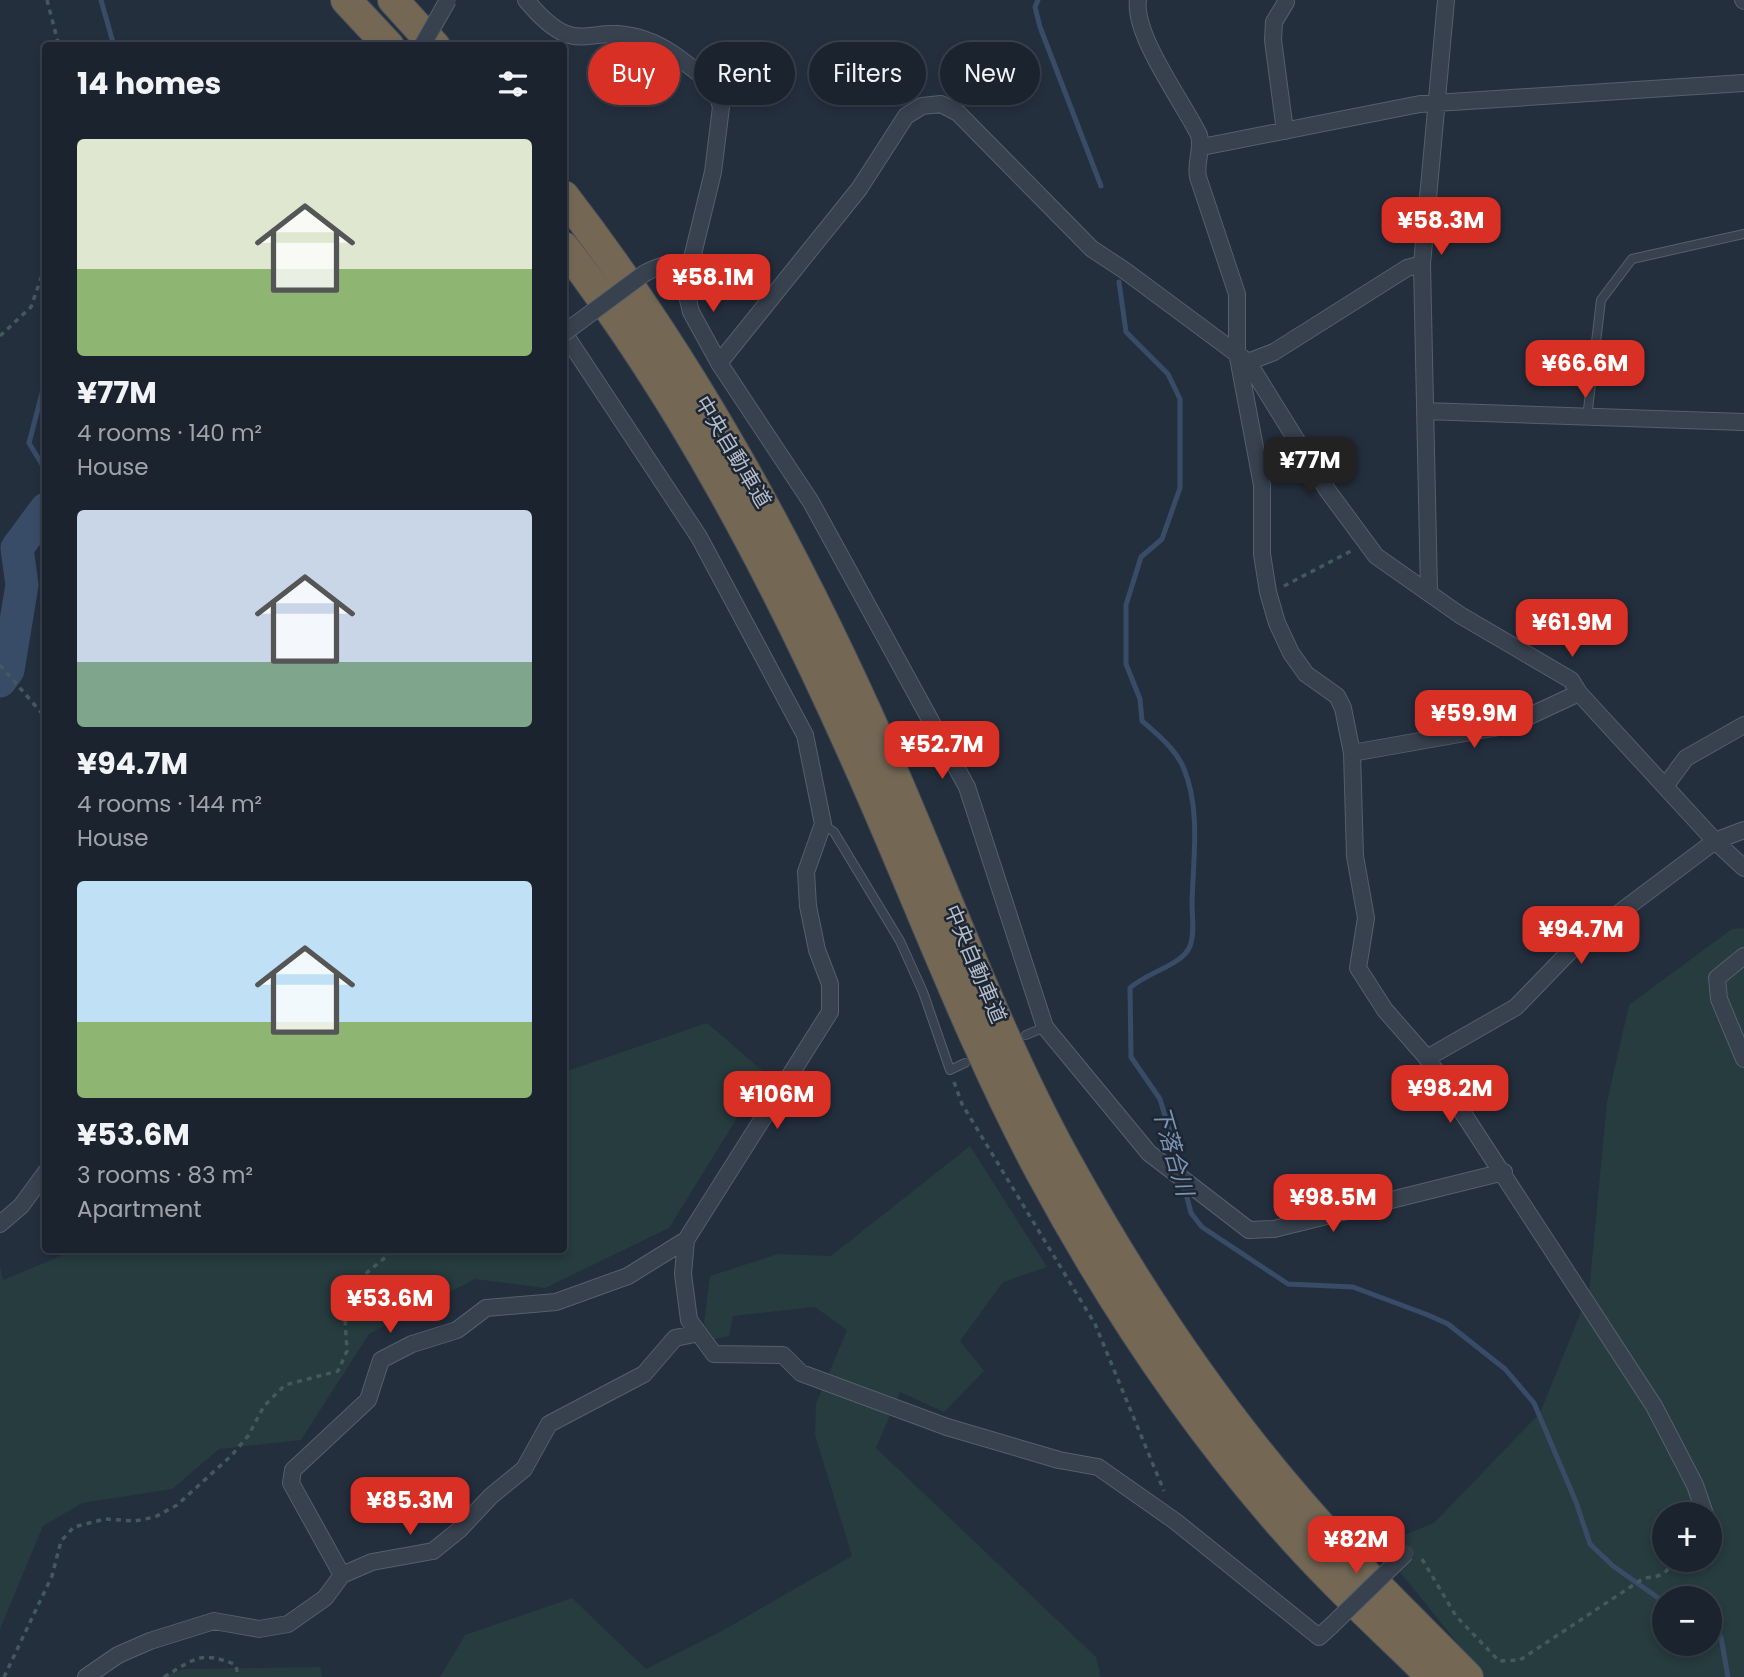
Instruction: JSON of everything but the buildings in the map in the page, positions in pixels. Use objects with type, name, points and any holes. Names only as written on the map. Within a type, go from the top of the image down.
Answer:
[{"type":"highway","points":[[346,0],[385,42]]},
{"type":"highway","points":[[393,0],[431,42]]},
{"type":"highway","name":"中央自動車道","points":[[567,200],[650,318],[768,511],[820,611],[881,744],[1014,1056],[1064,1157],[1115,1245],[1170,1332],[1232,1418],[1299,1501],[1468,1677]]},
{"type":"highway","name":"中央自動車道","points":[[567,251],[625,334],[748,537],[854,755],[988,1066],[1040,1171],[1090,1259],[1210,1437],[1278,1522],[1432,1677]]},
{"type":"street","points":[[424,42],[448,0]]},
{"type":"street","points":[[526,0],[558,33],[570,37],[626,35],[648,40],[703,77],[718,91],[721,107],[713,172],[685,287],[686,297],[719,363],[811,502],[967,787],[1045,1027],[1149,1153],[1187,1179],[1211,1204],[1249,1230],[1274,1229],[1504,1172]]},
{"type":"street","points":[[1138,0],[1141,24],[1194,125],[1202,147],[1198,177],[1237,294],[1242,357],[1262,485],[1262,554],[1268,592],[1277,623],[1291,653],[1306,674],[1337,696],[1343,708],[1352,753],[1355,856],[1366,918],[1358,968],[1385,1010],[1427,1058],[1504,1172],[1654,1406],[1695,1485],[1700,1502]]},
{"type":"street","points":[[1429,592],[1422,264],[1446,0]]},
{"type":"street","points":[[1285,131],[1273,22],[1286,2]]},
{"type":"street","points":[[1202,147],[1438,104],[1744,83]]},
{"type":"street","points":[[719,363],[859,189],[906,116],[922,106],[941,104],[958,113],[1092,249],[1242,357],[1328,491],[1367,546],[1461,615],[1571,680],[1579,693],[1715,841],[1744,868]]},
{"type":"street","points":[[567,330],[645,273],[663,264],[679,262],[690,266]]},
{"type":"street","points":[[1242,357],[1274,352],[1407,268],[1422,264]]},
{"type":"street","points":[[342,1575],[290,1483],[293,1470],[368,1400],[381,1360],[412,1344],[457,1330],[486,1308],[556,1302],[628,1276],[685,1240],[830,1012],[830,984],[817,950],[808,906],[806,872],[823,824],[805,735],[699,537],[567,337]]},
{"type":"street","points":[[1425,411],[1744,422]]},
{"type":"street","points":[[1352,753],[1510,725],[1579,693]]},
{"type":"street","points":[[1665,785],[1686,758],[1744,725]]},
{"type":"street","points":[[1427,1058],[1516,1007],[1574,947],[1715,841],[1744,830]]},
{"type":"street","points":[[1744,956],[1717,978],[1719,999],[1744,1059]]},
{"type":"street","points":[[0,1224],[21,1206],[42,1177]]},
{"type":"street","points":[[685,1240],[684,1274],[689,1320],[714,1354],[783,1355],[801,1373],[947,1427],[1059,1460],[1098,1467],[1175,1521],[1319,1637],[1406,1553]]},
{"type":"street","points":[[86,1677],[129,1650],[214,1622],[259,1629],[288,1624],[326,1598],[342,1575],[372,1562],[433,1551],[524,1469],[549,1424],[644,1374],[675,1338],[698,1333]]},
{"type":"lane","points":[[1587,418],[1601,300],[1632,259],[1744,234]]},
{"type":"lane","points":[[823,824],[834,832],[900,941],[923,992],[950,1070],[965,1063]]},
{"type":"lane","points":[[1026,1035],[1045,1027]]},
{"type":"path","points":[[47,0],[58,42]]},
{"type":"path","points":[[0,336],[9,331],[31,307],[42,275]]},
{"type":"path","points":[[1268,592],[1338,556],[1367,546]]},
{"type":"path","points":[[0,665],[42,713]]},
{"type":"path","points":[[950,1070],[962,1104],[1096,1324],[1175,1521]]},
{"type":"path","points":[[4,1677],[52,1576],[61,1541],[74,1527],[105,1519],[135,1521],[155,1517],[177,1504],[231,1456],[248,1436],[264,1406],[285,1385],[338,1371],[347,1351],[344,1302],[351,1286],[390,1253]]},
{"type":"path","points":[[1406,1553],[1414,1548],[1432,1571],[1456,1616],[1499,1661],[1520,1660],[1623,1590],[1644,1578],[1659,1577],[1664,1572]]},
{"type":"path","points":[[164,1677],[191,1661],[212,1655],[236,1665],[237,1677]]},
{"type":"green space","points":[[1744,928],[1744,1677],[1485,1677],[1378,1545],[1434,1523],[1540,1413],[1589,1292],[1607,1102],[1629,1005],[1732,929]]},
{"type":"green space","points":[[707,1023],[765,1073],[669,1228],[545,1288],[475,1279],[369,1334],[301,1440],[219,1449],[172,1489],[82,1503],[43,1526],[0,1629],[0,1267],[3,1280],[68,1253],[567,1253],[567,1071]]},
{"type":"green space","points":[[970,1146],[1047,1267],[1003,1282],[960,1341],[984,1371],[944,1412],[900,1392],[876,1448],[1096,1657],[1101,1677],[440,1677],[465,1635],[572,1598],[646,1669],[720,1632],[852,1556],[815,1435],[816,1404],[847,1330],[815,1307],[733,1316],[729,1336],[714,1339],[704,1323],[710,1276],[778,1254],[831,1256]]},
{"type":"green space","points":[[320,1667],[322,1677],[160,1677],[184,1669]]},
{"type":"waterway","points":[[101,0],[113,42]]},
{"type":"waterway","name":"下落合川","points":[[1038,0],[1035,7],[1040,27],[1101,186]]},
{"type":"waterway","name":"下落合川","points":[[1119,282],[1126,332],[1168,374],[1180,399],[1180,488],[1162,539],[1141,557],[1126,605],[1126,664],[1140,699],[1142,721],[1176,755],[1184,769],[1193,801],[1195,835],[1192,941],[1180,958],[1130,988],[1131,1057],[1160,1099],[1182,1173]]},
{"type":"waterway","points":[[42,393],[29,443],[42,464]]},
{"type":"waterway","name":"下落合川","points":[[0,681],[8,670],[22,585],[17,548],[42,514]]},
{"type":"waterway","name":"下落合川","points":[[1184,1186],[1191,1213],[1202,1227],[1288,1284],[1353,1287],[1428,1315],[1448,1324],[1505,1369],[1534,1403],[1576,1502],[1590,1544],[1613,1566],[1652,1594]]},
{"type":"waterway","name":"下落合川","points":[[1722,1643],[1728,1677]]}]
